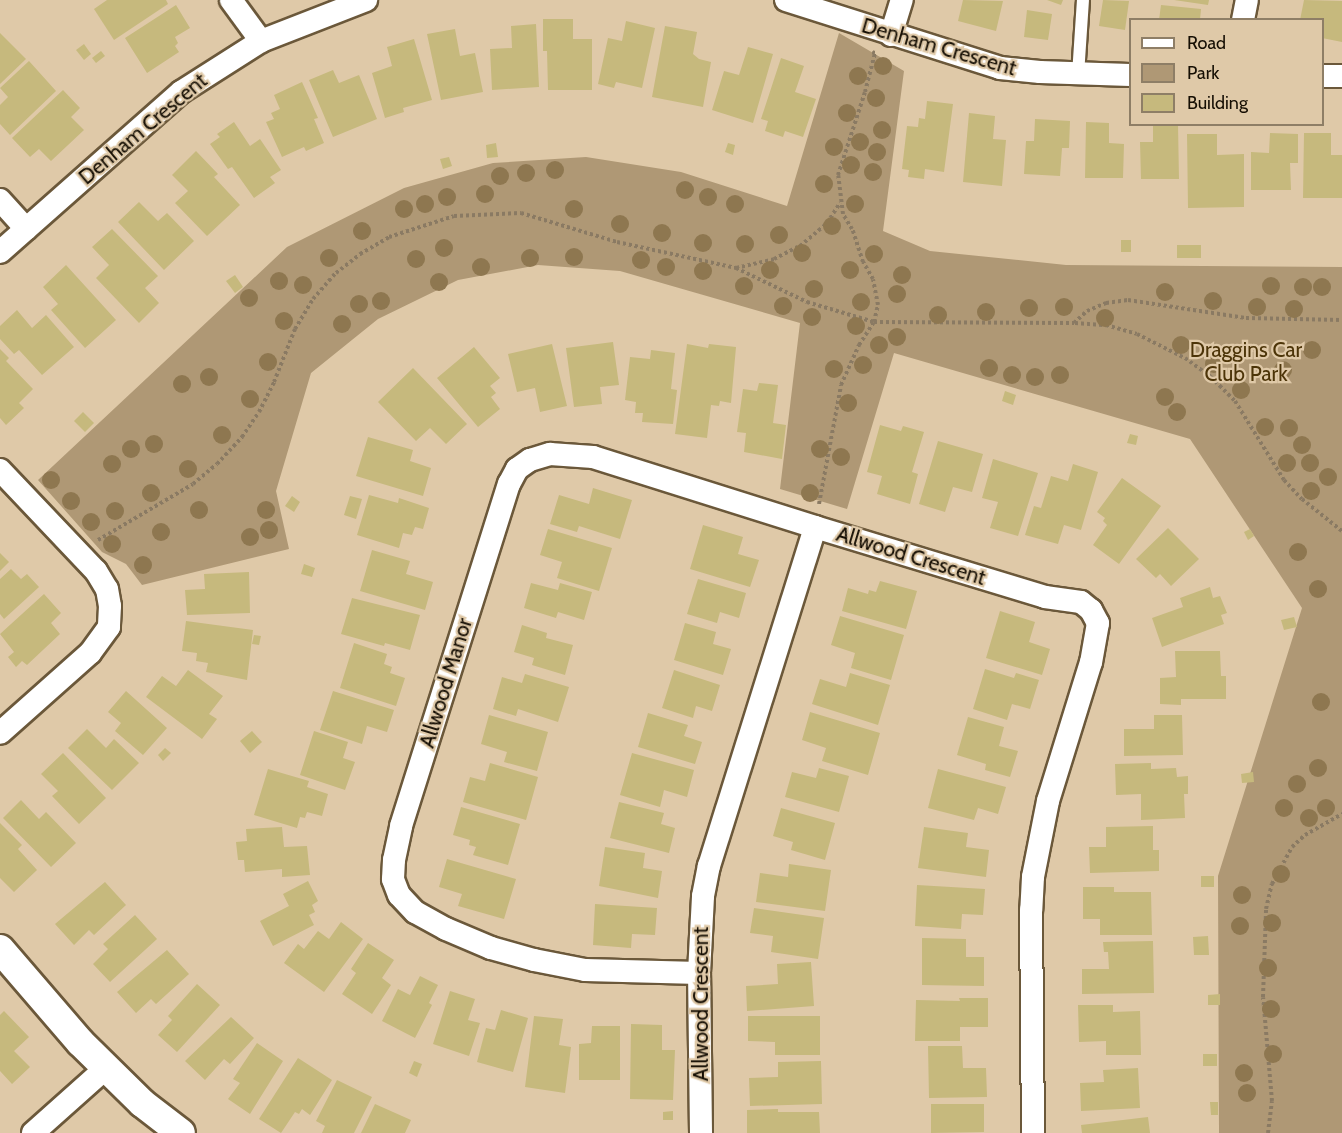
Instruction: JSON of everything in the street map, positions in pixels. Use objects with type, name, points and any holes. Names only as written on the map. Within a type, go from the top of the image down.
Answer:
[{"type":"street","points":[[231,0],[261,41]]},
{"type":"street","name":"Denham Crescent","points":[[0,252],[181,92],[261,41],[366,0]]},
{"type":"street","name":"Denham Crescent","points":[[786,0],[868,28],[1000,68],[1078,75],[1129,75]]},
{"type":"street","points":[[891,35],[902,0]]},
{"type":"street","points":[[1244,18],[1247,0]]},
{"type":"street","points":[[1324,76],[1342,76]]},
{"type":"street","points":[[0,200],[26,229]]},
{"type":"street","name":"Allwood Manor","points":[[699,973],[585,970],[534,960],[491,948],[446,929],[415,912],[399,895],[393,879],[394,860],[401,826],[509,484],[517,469],[530,459],[550,454],[593,457],[805,524]]},
{"type":"street","points":[[0,470],[96,571],[107,589],[110,606],[109,627],[90,652],[0,733]]},
{"type":"street","name":"Allwood Crescent","points":[[701,1133],[699,973],[703,896],[805,524],[1045,597],[1082,602],[1091,610],[1098,623],[1091,663],[1048,801],[1038,842],[1033,877],[1030,910],[1033,1133]]},
{"type":"street","points":[[0,950],[80,1042],[142,1103],[181,1133]]},
{"type":"street","points":[[33,1133],[106,1068]]},
{"type":"lane","points":[[1078,75],[1083,0]]},
{"type":"path","points":[[805,524],[803,501],[819,505],[841,385],[859,345],[874,322],[878,305],[875,286],[863,262],[840,202],[838,175],[875,53],[862,49],[868,28]]},
{"type":"path","points":[[736,268],[774,259],[800,246],[826,223],[840,202]]},
{"type":"path","points":[[94,542],[168,501],[217,464],[242,437],[259,412],[295,329],[313,299],[336,273],[389,237],[454,216],[521,213],[617,242],[736,268],[807,302],[874,322],[1074,323],[1106,325],[1137,334],[1185,358],[1211,377],[1235,400],[1284,480],[1302,499],[1342,531]]},
{"type":"path","points":[[1074,323],[1087,311],[1106,303],[1128,300],[1246,318],[1342,320]]},
{"type":"path","points":[[1268,1133],[1272,1101],[1263,998],[1266,909],[1272,884],[1292,847],[1305,835],[1342,814]]},
{"type":"green space","name":"Draggins Car Club Park","points":[[839,33],[904,71],[883,231],[930,251],[1066,265],[1342,267],[1342,1133],[1219,1133],[1218,876],[1302,608],[1190,439],[894,353],[847,509],[780,489],[800,323],[620,271],[538,265],[458,280],[378,319],[311,373],[276,491],[289,549],[142,585],[126,564],[102,552],[38,480],[287,247],[404,188],[493,163],[586,157],[681,172],[787,206]]},
{"type":"building","points":[[107,0],[166,0],[168,4],[114,40],[94,9]]},
{"type":"building","points":[[963,0],[1003,1],[996,31],[958,21]]},
{"type":"building","points":[[1047,0],[1063,0],[1061,5]]},
{"type":"building","points":[[1103,0],[1129,1],[1125,30],[1099,26]]},
{"type":"building","points":[[1174,0],[1209,0],[1208,5]]},
{"type":"building","points":[[1304,0],[1342,1],[1342,42],[1324,38],[1324,18],[1300,18]]},
{"type":"building","points":[[176,5],[190,28],[175,37],[178,43],[175,46],[179,52],[147,73],[125,38]]},
{"type":"building","points":[[1161,5],[1201,9],[1200,18],[1159,18]]},
{"type":"building","points":[[1027,10],[1052,14],[1048,40],[1024,37]]},
{"type":"building","points":[[543,19],[573,19],[573,39],[592,39],[592,90],[548,90],[547,51],[543,51]]},
{"type":"building","points":[[626,21],[655,28],[642,88],[616,82],[614,88],[598,84],[608,38],[622,41]]},
{"type":"building","points":[[536,24],[539,87],[492,90],[490,49],[512,48],[511,26]]},
{"type":"building","points":[[665,26],[697,32],[693,54],[699,59],[711,62],[703,107],[652,97]]},
{"type":"building","points":[[455,29],[460,56],[475,53],[483,92],[441,100],[427,34]]},
{"type":"building","points":[[0,33],[26,59],[0,84]]},
{"type":"building","points":[[414,39],[432,100],[403,108],[404,112],[385,118],[372,73],[392,66],[387,47]]},
{"type":"building","points":[[84,44],[91,54],[84,60],[76,50]]},
{"type":"building","points":[[748,47],[773,54],[753,123],[712,110],[724,71],[739,75]]},
{"type":"building","points":[[101,51],[105,56],[96,63],[92,58]]},
{"type":"building","points":[[781,58],[804,66],[795,92],[816,99],[803,137],[785,131],[783,137],[765,131],[768,121],[761,119]]},
{"type":"building","points":[[29,61],[56,91],[10,135],[0,124],[0,105],[8,97],[0,88]]},
{"type":"building","points":[[333,70],[339,83],[359,75],[377,119],[333,137],[309,80]]},
{"type":"building","points":[[302,82],[318,118],[314,119],[324,143],[306,151],[304,147],[282,157],[266,122],[274,119],[271,113],[280,109],[274,95]]},
{"type":"building","points":[[63,90],[80,108],[71,117],[84,130],[51,161],[39,149],[30,157],[12,138]]},
{"type":"building","points":[[927,101],[953,104],[944,172],[925,169],[924,179],[908,177],[909,170],[902,169],[907,126],[918,127],[919,118],[925,119]]},
{"type":"building","points":[[969,113],[995,116],[993,139],[1006,140],[1002,186],[963,182]]},
{"type":"building","points":[[1035,119],[1070,121],[1069,148],[1062,148],[1060,176],[1024,174],[1026,141],[1034,141]]},
{"type":"building","points":[[234,122],[250,146],[260,139],[281,170],[270,177],[275,183],[254,198],[232,167],[228,169],[210,144],[220,137],[217,134]]},
{"type":"building","points":[[1086,122],[1109,123],[1109,143],[1124,144],[1123,178],[1085,178]]},
{"type":"building","points":[[1153,126],[1178,126],[1179,179],[1141,179],[1140,142],[1153,142]]},
{"type":"building","points":[[1270,133],[1298,134],[1298,163],[1290,163],[1291,190],[1251,190],[1251,152],[1269,153]]},
{"type":"building","points":[[1304,133],[1331,133],[1331,155],[1342,155],[1342,198],[1303,198]]},
{"type":"building","points":[[1187,134],[1217,134],[1217,155],[1244,154],[1244,207],[1188,208]]},
{"type":"building","points":[[496,143],[498,157],[487,158],[486,145]]},
{"type":"building","points":[[728,143],[735,145],[733,155],[725,152]]},
{"type":"building","points":[[196,151],[218,174],[214,177],[240,205],[207,236],[175,203],[188,191],[172,175]]},
{"type":"building","points":[[449,157],[452,166],[443,169],[440,159]]},
{"type":"building","points":[[139,202],[158,221],[167,213],[194,241],[164,270],[118,222]]},
{"type":"building","points":[[112,229],[158,276],[145,288],[159,303],[139,323],[96,278],[109,265],[92,247]]},
{"type":"building","points":[[1121,240],[1131,240],[1131,252],[1121,252]]},
{"type":"building","points":[[1177,245],[1201,245],[1201,258],[1177,258]]},
{"type":"building","points":[[66,265],[116,320],[85,348],[51,310],[58,304],[43,287]]},
{"type":"building","points":[[235,275],[243,287],[235,293],[226,281]]},
{"type":"building","points":[[17,310],[32,328],[46,315],[74,347],[42,375],[19,350],[14,354],[0,339],[0,326]]},
{"type":"building","points":[[613,342],[619,385],[600,387],[602,404],[574,407],[566,348]]},
{"type":"building","points":[[552,344],[567,406],[540,412],[535,388],[517,392],[508,354]]},
{"type":"building","points":[[687,344],[708,348],[709,344],[736,347],[731,403],[720,401],[719,406],[711,405],[707,438],[675,434]]},
{"type":"building","points":[[474,347],[500,378],[490,386],[496,393],[491,397],[500,409],[478,427],[437,378]]},
{"type":"building","points":[[0,349],[9,358],[6,361],[33,389],[19,403],[24,408],[6,425],[0,418]]},
{"type":"building","points":[[651,350],[675,353],[671,389],[677,390],[673,424],[642,422],[643,413],[635,413],[636,402],[625,400],[630,357],[650,359]]},
{"type":"building","points":[[413,368],[467,424],[446,444],[430,428],[416,441],[378,402]]},
{"type":"building","points":[[759,383],[778,385],[773,423],[786,425],[782,459],[744,452],[746,433],[737,432],[743,389],[757,391]]},
{"type":"building","points":[[1005,391],[1016,395],[1013,405],[1002,401]]},
{"type":"building","points":[[83,412],[94,423],[85,432],[74,421]]},
{"type":"building","points":[[880,425],[901,431],[903,426],[924,432],[912,472],[918,474],[910,504],[877,494],[882,476],[867,472]]},
{"type":"building","points":[[1130,434],[1138,436],[1136,445],[1127,443]]},
{"type":"building","points":[[368,437],[413,450],[410,461],[431,468],[423,496],[356,476]]},
{"type":"building","points":[[938,441],[983,454],[972,492],[953,487],[945,512],[919,504]]},
{"type":"building","points":[[993,459],[1038,473],[1018,536],[990,528],[998,502],[982,498]]},
{"type":"building","points":[[1073,464],[1098,472],[1081,530],[1064,525],[1058,544],[1025,535],[1034,506],[1041,508],[1051,476],[1068,481]]},
{"type":"building","points":[[1122,478],[1161,506],[1119,564],[1093,545],[1107,525],[1103,521],[1105,518],[1097,512]]},
{"type":"building","points":[[593,488],[632,500],[620,539],[579,526],[577,532],[550,524],[559,495],[589,504]]},
{"type":"building","points":[[369,495],[398,503],[399,498],[429,508],[423,529],[415,527],[412,535],[403,533],[399,548],[357,535]]},
{"type":"building","points":[[292,496],[300,502],[294,512],[285,506]]},
{"type":"building","points":[[350,496],[362,499],[356,519],[344,515]]},
{"type":"building","points":[[703,525],[743,537],[738,554],[759,560],[750,587],[690,569]]},
{"type":"building","points":[[1168,528],[1199,559],[1171,586],[1160,574],[1156,578],[1136,559]]},
{"type":"building","points":[[548,529],[612,548],[599,591],[557,578],[562,562],[540,555]]},
{"type":"building","points":[[1250,529],[1254,536],[1248,540],[1244,532]]},
{"type":"building","points":[[372,550],[410,561],[406,574],[433,582],[425,610],[360,591]]},
{"type":"building","points":[[0,553],[9,562],[0,571]]},
{"type":"building","points":[[304,564],[315,568],[312,577],[301,574]]},
{"type":"building","points":[[11,569],[21,579],[27,574],[39,587],[4,619],[0,614],[0,579]]},
{"type":"building","points":[[249,572],[250,613],[187,615],[185,590],[205,589],[204,574]]},
{"type":"building","points":[[698,579],[746,593],[739,618],[720,612],[717,623],[687,614]]},
{"type":"building","points":[[880,581],[917,591],[906,629],[842,611],[848,588],[868,594],[869,590],[876,592]]},
{"type":"building","points":[[531,583],[558,590],[560,583],[592,592],[584,620],[558,612],[556,618],[524,608]]},
{"type":"building","points":[[1210,587],[1213,598],[1220,596],[1227,613],[1221,615],[1224,624],[1162,647],[1152,618],[1183,607],[1180,598]]},
{"type":"building","points":[[44,594],[61,613],[51,623],[60,634],[27,665],[22,661],[16,667],[8,657],[14,652],[0,634]]},
{"type":"building","points":[[352,598],[420,615],[410,650],[385,643],[384,646],[341,634]]},
{"type":"building","points":[[1000,611],[1035,622],[1029,642],[1050,649],[1042,675],[986,658]]},
{"type":"building","points":[[840,616],[904,635],[891,680],[851,668],[855,653],[831,645]]},
{"type":"building","points":[[1294,617],[1297,627],[1284,630],[1281,620]]},
{"type":"building","points":[[186,621],[253,630],[247,680],[206,672],[208,663],[196,661],[197,653],[182,651]]},
{"type":"building","points":[[685,623],[716,632],[713,644],[731,649],[723,675],[674,660]]},
{"type":"building","points":[[522,625],[547,633],[546,638],[573,645],[565,675],[532,665],[534,658],[514,652]]},
{"type":"building","points":[[254,635],[261,636],[259,645],[252,644]]},
{"type":"building","points":[[354,643],[387,654],[384,664],[392,667],[390,673],[405,678],[396,706],[340,688]]},
{"type":"building","points":[[1175,651],[1220,651],[1221,676],[1226,676],[1226,699],[1181,699],[1181,705],[1160,704],[1160,678],[1176,677]]},
{"type":"building","points":[[985,669],[1014,678],[1016,673],[1039,680],[1030,709],[1012,704],[1007,720],[973,709]]},
{"type":"building","points":[[188,670],[223,696],[209,714],[217,719],[202,739],[146,697],[162,676],[176,686]]},
{"type":"building","points":[[674,670],[720,685],[712,711],[696,706],[693,718],[662,708]]},
{"type":"building","points":[[850,673],[890,685],[878,725],[812,704],[820,679],[846,687]]},
{"type":"building","points":[[525,674],[569,687],[558,722],[518,709],[516,716],[493,709],[502,677],[522,683]]},
{"type":"building","points":[[126,691],[167,728],[143,755],[115,731],[121,723],[108,712]]},
{"type":"building","points":[[333,691],[394,710],[387,732],[367,726],[362,744],[320,730]]},
{"type":"building","points":[[810,712],[880,733],[868,775],[822,761],[826,748],[802,740]]},
{"type":"building","points":[[648,713],[688,725],[684,736],[702,742],[695,764],[638,747]]},
{"type":"building","points":[[489,715],[548,732],[537,771],[504,762],[507,752],[481,744]]},
{"type":"building","points":[[1154,715],[1182,715],[1183,755],[1124,756],[1124,729],[1154,729]]},
{"type":"building","points":[[968,717],[1004,727],[999,746],[1018,751],[1010,777],[985,770],[986,764],[957,755]]},
{"type":"building","points":[[87,729],[106,748],[114,739],[139,763],[112,790],[68,748]]},
{"type":"building","points":[[252,731],[262,742],[250,753],[240,741]]},
{"type":"building","points":[[314,731],[348,742],[343,758],[355,762],[345,790],[300,775]]},
{"type":"building","points":[[165,748],[171,753],[163,761],[158,755]]},
{"type":"building","points":[[63,753],[106,798],[79,824],[52,796],[58,791],[41,774]]},
{"type":"building","points":[[632,753],[694,770],[687,797],[664,790],[660,807],[620,795]]},
{"type":"building","points":[[490,763],[538,777],[526,820],[463,802],[470,777],[485,781]]},
{"type":"building","points":[[1151,763],[1151,769],[1176,768],[1177,777],[1188,776],[1188,794],[1184,794],[1185,818],[1141,820],[1141,794],[1116,795],[1115,764]]},
{"type":"building","points":[[819,768],[849,776],[839,812],[785,797],[792,772],[816,778]]},
{"type":"building","points":[[268,769],[309,781],[307,787],[328,794],[322,816],[307,812],[305,818],[300,817],[297,828],[254,815]]},
{"type":"building","points":[[938,769],[1006,787],[998,814],[978,808],[974,820],[928,808]]},
{"type":"building","points":[[1253,772],[1254,782],[1242,783],[1241,774]]},
{"type":"building","points":[[21,800],[39,819],[46,812],[76,843],[51,867],[3,818]]},
{"type":"building","points":[[619,802],[664,813],[661,824],[675,828],[669,853],[610,838]]},
{"type":"building","points":[[461,807],[520,824],[508,865],[473,855],[476,847],[469,845],[470,840],[453,835]]},
{"type":"building","points":[[781,808],[835,823],[825,860],[791,850],[793,842],[773,836]]},
{"type":"building","points":[[0,823],[22,845],[18,849],[37,870],[14,892],[0,878]]},
{"type":"building","points":[[1153,826],[1153,850],[1159,850],[1159,871],[1090,873],[1089,847],[1106,847],[1106,827]]},
{"type":"building","points":[[282,827],[284,847],[307,846],[310,875],[282,877],[282,869],[245,872],[244,860],[238,860],[236,842],[247,841],[246,829]]},
{"type":"building","points":[[924,827],[968,833],[966,847],[989,850],[986,877],[918,868]]},
{"type":"building","points":[[605,847],[645,853],[643,868],[662,871],[658,898],[599,886]]},
{"type":"building","points":[[447,859],[516,879],[504,919],[458,906],[462,894],[439,887]]},
{"type":"building","points":[[789,864],[831,870],[825,911],[756,902],[760,873],[788,877]]},
{"type":"building","points":[[1201,876],[1214,876],[1214,887],[1201,887]]},
{"type":"building","points":[[308,881],[318,901],[312,905],[315,912],[309,915],[314,925],[273,946],[260,921],[289,906],[283,894]]},
{"type":"building","points":[[105,882],[126,905],[94,935],[89,930],[74,945],[55,924]]},
{"type":"building","points":[[917,885],[985,889],[983,915],[962,914],[961,929],[915,926]]},
{"type":"building","points":[[1083,887],[1114,887],[1114,892],[1151,892],[1152,935],[1100,935],[1100,919],[1083,919]]},
{"type":"building","points":[[595,904],[657,908],[655,935],[632,934],[631,948],[593,945]]},
{"type":"building","points":[[754,908],[824,918],[818,959],[771,952],[773,936],[750,933]]},
{"type":"building","points":[[135,915],[157,939],[110,982],[93,964],[108,949],[103,944]]},
{"type":"building","points":[[341,922],[363,939],[324,992],[284,963],[298,944],[304,949],[318,931],[329,939]]},
{"type":"building","points":[[1208,936],[1209,955],[1194,955],[1193,937]]},
{"type":"building","points":[[922,938],[966,939],[966,957],[984,957],[984,986],[922,985]]},
{"type":"building","points":[[1153,941],[1154,993],[1082,994],[1082,969],[1109,969],[1108,952],[1104,952],[1103,942]]},
{"type":"building","points":[[368,943],[394,960],[382,978],[391,985],[372,1014],[342,994],[356,973],[351,969]]},
{"type":"building","points":[[167,950],[189,974],[156,1004],[151,999],[136,1013],[117,992]]},
{"type":"building","points":[[811,962],[814,1006],[747,1011],[746,986],[778,984],[777,964]]},
{"type":"building","points":[[420,976],[438,985],[429,1003],[432,1005],[415,1038],[382,1021],[398,989],[410,995]]},
{"type":"building","points":[[197,984],[220,1005],[177,1052],[158,1035],[172,1020],[168,1016]]},
{"type":"building","points":[[450,991],[475,999],[468,1020],[480,1023],[469,1056],[433,1044]]},
{"type":"building","points":[[1220,994],[1220,1005],[1208,1005],[1208,995]]},
{"type":"building","points":[[959,998],[988,998],[988,1027],[960,1027],[960,1041],[915,1041],[916,1000],[960,1001]]},
{"type":"building","points":[[1078,1005],[1113,1005],[1113,1012],[1140,1011],[1141,1055],[1106,1055],[1106,1041],[1079,1042]]},
{"type":"building","points":[[501,1010],[528,1018],[513,1072],[477,1062],[486,1028],[495,1030]]},
{"type":"building","points":[[4,1011],[29,1037],[14,1051],[30,1067],[12,1084],[0,1071],[0,1015]]},
{"type":"building","points":[[534,1016],[563,1019],[559,1045],[571,1047],[565,1093],[525,1087]]},
{"type":"building","points":[[748,1016],[820,1016],[820,1055],[775,1055],[775,1042],[748,1041]]},
{"type":"building","points":[[231,1017],[254,1038],[230,1064],[224,1059],[205,1080],[185,1061]]},
{"type":"building","points":[[631,1024],[662,1025],[662,1050],[675,1050],[673,1100],[630,1099]]},
{"type":"building","points":[[592,1026],[620,1026],[620,1080],[579,1080],[579,1044],[591,1043]]},
{"type":"building","points":[[257,1043],[283,1061],[250,1114],[228,1099],[240,1083],[233,1079]]},
{"type":"building","points":[[928,1046],[962,1046],[963,1068],[986,1068],[987,1097],[929,1098]]},
{"type":"building","points":[[1203,1054],[1217,1054],[1217,1066],[1203,1066]]},
{"type":"building","points":[[298,1058],[332,1080],[310,1115],[302,1109],[299,1114],[295,1112],[281,1133],[259,1119]]},
{"type":"building","points":[[414,1061],[422,1064],[417,1077],[409,1073]]},
{"type":"building","points":[[821,1061],[822,1104],[750,1106],[749,1078],[778,1077],[778,1062]]},
{"type":"building","points":[[1138,1068],[1140,1108],[1081,1111],[1080,1083],[1104,1082],[1103,1070]]},
{"type":"building","points":[[337,1080],[372,1097],[354,1133],[322,1133],[325,1126],[316,1121]]},
{"type":"building","points":[[1210,1102],[1218,1102],[1218,1115],[1211,1115]]},
{"type":"building","points":[[375,1104],[411,1120],[405,1133],[361,1133]]},
{"type":"building","points":[[931,1104],[984,1104],[984,1132],[931,1133]]},
{"type":"building","points":[[778,1109],[778,1112],[819,1112],[820,1133],[747,1133],[747,1110]]},
{"type":"building","points":[[673,1111],[673,1120],[663,1120],[663,1112]]},
{"type":"building","points":[[1148,1117],[1150,1133],[1082,1133],[1081,1125]]}]
